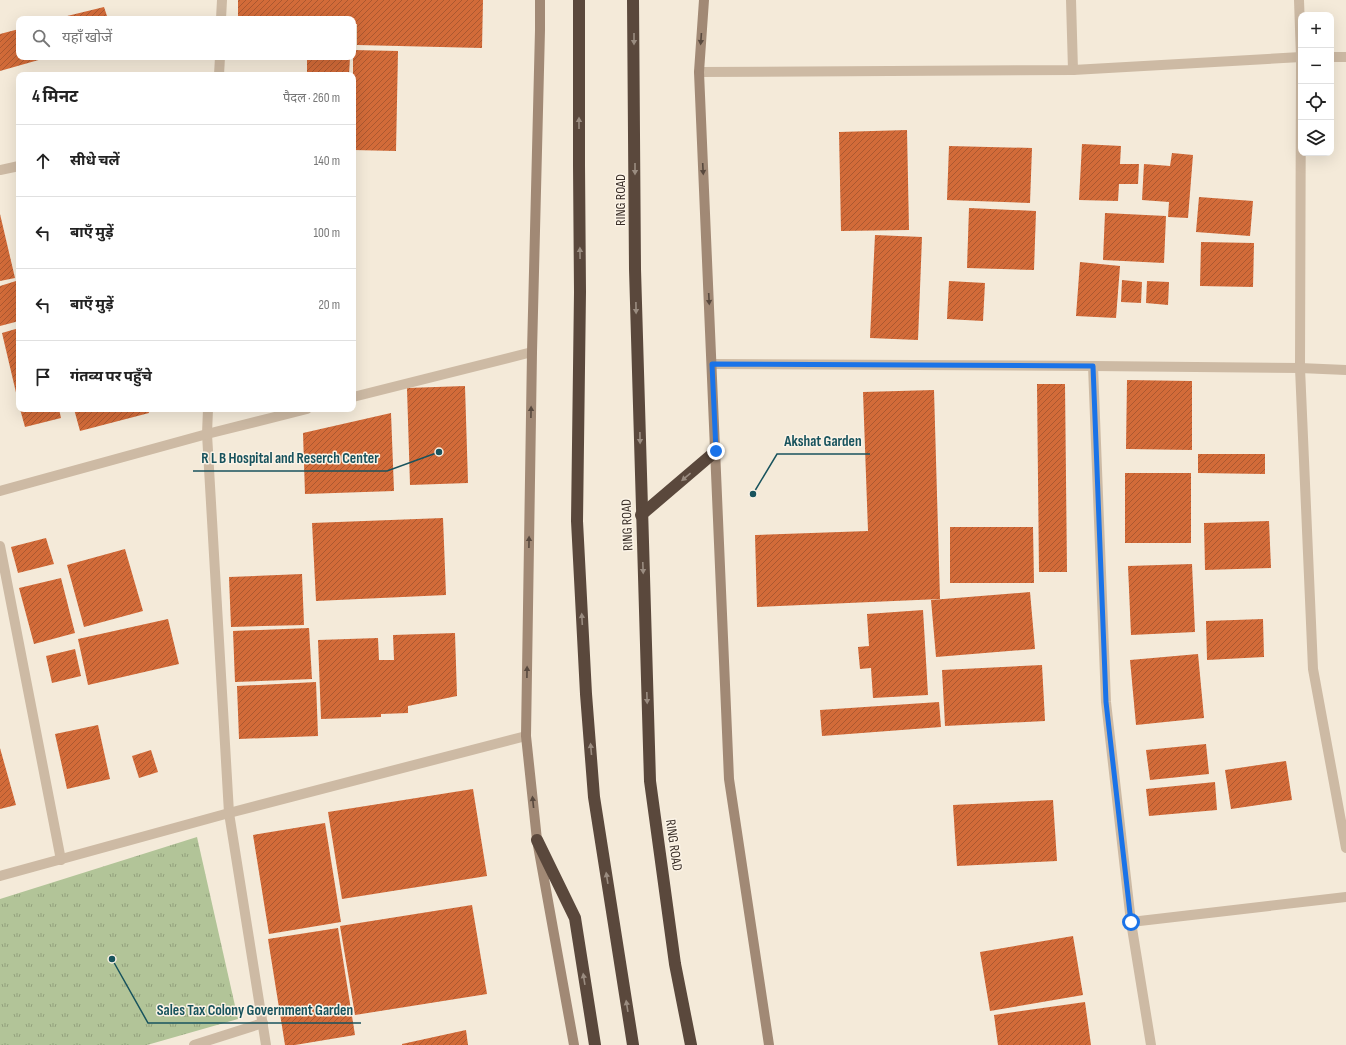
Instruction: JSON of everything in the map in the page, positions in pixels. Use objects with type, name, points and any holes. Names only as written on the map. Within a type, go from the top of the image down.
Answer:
[{"type":"highway","points":[[579,0],[580,292],[577,521],[586,694],[594,797],[633,1045]]},
{"type":"highway","name":"RING ROAD","points":[[633,0],[635,269],[650,782],[675,964],[691,1045]]},
{"type":"highway","points":[[642,515],[716,451]]},
{"type":"highway","points":[[537,840],[575,918],[595,1045]]},
{"type":"street","points":[[221,16],[222,0]]},
{"type":"street","points":[[540,0],[532,352],[526,736],[537,840],[574,1045]]},
{"type":"street","points":[[704,0],[699,72],[729,779],[769,1045]]},
{"type":"street","points":[[1071,0],[1073,70]]},
{"type":"street","points":[[1299,0],[1301,48]]},
{"type":"street","points":[[1334,57],[1346,57]]},
{"type":"street","points":[[699,72],[1073,70],[1298,58]]},
{"type":"street","points":[[219,72],[220,60]]},
{"type":"street","points":[[1301,84],[1300,368],[1313,669],[1346,848]]},
{"type":"street","points":[[0,170],[16,167]]},
{"type":"street","points":[[356,396],[532,352]]},
{"type":"street","points":[[712,364],[1093,366],[1300,368],[1346,370]]},
{"type":"street","points":[[1093,366],[1106,702],[1131,922],[1152,1045]]},
{"type":"street","points":[[208,412],[207,434],[229,813],[266,1045]]},
{"type":"street","points":[[0,491],[207,434],[295,412]]},
{"type":"street","points":[[0,546],[61,860]]},
{"type":"street","points":[[0,876],[229,813],[526,736]]},
{"type":"street","points":[[1131,922],[1346,897]]},
{"type":"street","points":[[194,1045],[263,1023]]},
{"type":"green space","points":[[197,837],[238,1019],[147,1045],[0,1045],[0,899]]},
{"type":"building","points":[[238,0],[483,0],[482,48],[357,45],[356,16],[238,16]]},
{"type":"building","points":[[104,7],[107,16],[67,16]]},
{"type":"building","points":[[16,30],[16,60],[38,60],[0,71],[0,34]]},
{"type":"building","points":[[356,50],[398,51],[396,151],[356,150],[356,72],[353,72],[353,60],[356,60]]},
{"type":"building","points":[[307,60],[350,60],[349,72],[307,72]]},
{"type":"building","points":[[907,130],[909,230],[841,231],[839,132]]},
{"type":"building","points":[[1082,144],[1121,146],[1120,164],[1139,164],[1138,184],[1119,184],[1118,201],[1079,200]]},
{"type":"building","points":[[949,146],[1032,148],[1030,203],[947,200]]},
{"type":"building","points":[[1172,153],[1193,155],[1188,218],[1168,217],[1169,202],[1142,200],[1144,164],[1170,166]]},
{"type":"building","points":[[1199,197],[1253,201],[1250,236],[1196,232]]},
{"type":"building","points":[[969,208],[1036,211],[1034,270],[967,268]]},
{"type":"building","points":[[1105,213],[1166,216],[1164,263],[1103,260]]},
{"type":"building","points":[[0,214],[15,278],[0,281]]},
{"type":"building","points":[[875,235],[922,237],[918,340],[870,338]]},
{"type":"building","points":[[1201,242],[1254,243],[1253,287],[1200,286]]},
{"type":"building","points":[[1080,262],[1120,266],[1116,318],[1076,316]]},
{"type":"building","points":[[1122,280],[1142,282],[1141,303],[1121,302]]},
{"type":"building","points":[[16,281],[16,322],[0,326],[0,286]]},
{"type":"building","points":[[949,281],[985,283],[983,321],[947,319]]},
{"type":"building","points":[[1147,281],[1169,282],[1168,305],[1146,303]]},
{"type":"building","points":[[16,329],[16,392],[2,333]]},
{"type":"building","points":[[1127,380],[1192,381],[1192,450],[1126,449]]},
{"type":"building","points":[[1037,384],[1065,384],[1067,572],[1039,572]]},
{"type":"building","points":[[465,386],[468,483],[410,485],[407,388]]},
{"type":"building","points":[[934,390],[940,599],[757,607],[755,535],[868,531],[863,392]]},
{"type":"building","points":[[21,412],[60,412],[61,418],[25,427]]},
{"type":"building","points":[[75,412],[149,412],[149,413],[80,431]]},
{"type":"building","points":[[391,413],[394,491],[305,494],[303,433]]},
{"type":"building","points":[[1198,454],[1265,454],[1265,474],[1198,473]]},
{"type":"building","points":[[1125,473],[1191,473],[1191,543],[1125,543]]},
{"type":"building","points":[[443,518],[446,595],[316,601],[312,523]]},
{"type":"building","points":[[1269,521],[1271,568],[1205,570],[1204,523]]},
{"type":"building","points":[[950,527],[1033,527],[1034,583],[950,583]]},
{"type":"building","points":[[46,538],[54,564],[18,573],[11,547]]},
{"type":"building","points":[[125,549],[143,611],[84,627],[67,565]]},
{"type":"building","points":[[1192,564],[1195,632],[1131,635],[1128,566]]},
{"type":"building","points":[[302,574],[304,625],[231,627],[229,577]]},
{"type":"building","points":[[61,578],[75,633],[34,644],[19,588]]},
{"type":"building","points":[[1030,592],[1035,649],[936,657],[931,600]]},
{"type":"building","points":[[923,610],[928,695],[873,698],[871,668],[860,669],[858,647],[869,646],[867,614]]},
{"type":"building","points":[[168,619],[179,664],[88,685],[78,639]]},
{"type":"building","points":[[1263,619],[1264,657],[1207,660],[1206,621]]},
{"type":"building","points":[[309,628],[312,679],[235,682],[233,631]]},
{"type":"building","points":[[455,633],[457,696],[408,706],[408,713],[381,714],[381,717],[321,719],[318,640],[378,638],[379,660],[394,660],[393,635]]},
{"type":"building","points":[[75,649],[81,676],[52,683],[46,656]]},
{"type":"building","points":[[1198,654],[1204,718],[1136,725],[1130,660]]},
{"type":"building","points":[[1042,665],[1045,721],[945,726],[942,670]]},
{"type":"building","points":[[316,682],[318,736],[239,739],[237,686]]},
{"type":"building","points":[[939,702],[941,727],[822,736],[820,710]]},
{"type":"building","points":[[98,725],[110,779],[67,789],[55,734]]},
{"type":"building","points":[[1206,744],[1209,774],[1150,780],[1146,750]]},
{"type":"building","points":[[0,748],[16,805],[0,809]]},
{"type":"building","points":[[151,750],[158,772],[139,778],[132,756]]},
{"type":"building","points":[[1286,761],[1292,800],[1231,809],[1225,770]]},
{"type":"building","points":[[1215,782],[1217,810],[1149,816],[1146,789]]},
{"type":"building","points":[[473,789],[487,876],[342,899],[328,812]]},
{"type":"building","points":[[1053,800],[1057,861],[957,866],[953,805]]},
{"type":"building","points":[[325,823],[341,922],[269,934],[253,835]]},
{"type":"building","points":[[472,905],[487,994],[355,1015],[340,926]]},
{"type":"building","points":[[338,928],[355,1035],[295,1045],[285,1045],[268,939]]},
{"type":"building","points":[[1073,936],[1083,995],[990,1011],[980,952]]},
{"type":"building","points":[[1085,1002],[1091,1045],[998,1045],[994,1015]]},
{"type":"building","points":[[466,1030],[468,1045],[402,1045],[402,1044]]},
{"type":"place","name":"R L B Hospital and Reserch Center","points":[[439,452]]},
{"type":"place","name":"Akshat Garden","points":[[753,494]]},
{"type":"place","name":"Sales Tax Colony Government Garden","points":[[112,959]]},
{"type":"route","points":[[716,451],[712,364],[1093,366],[1106,702],[1131,922]]}]
